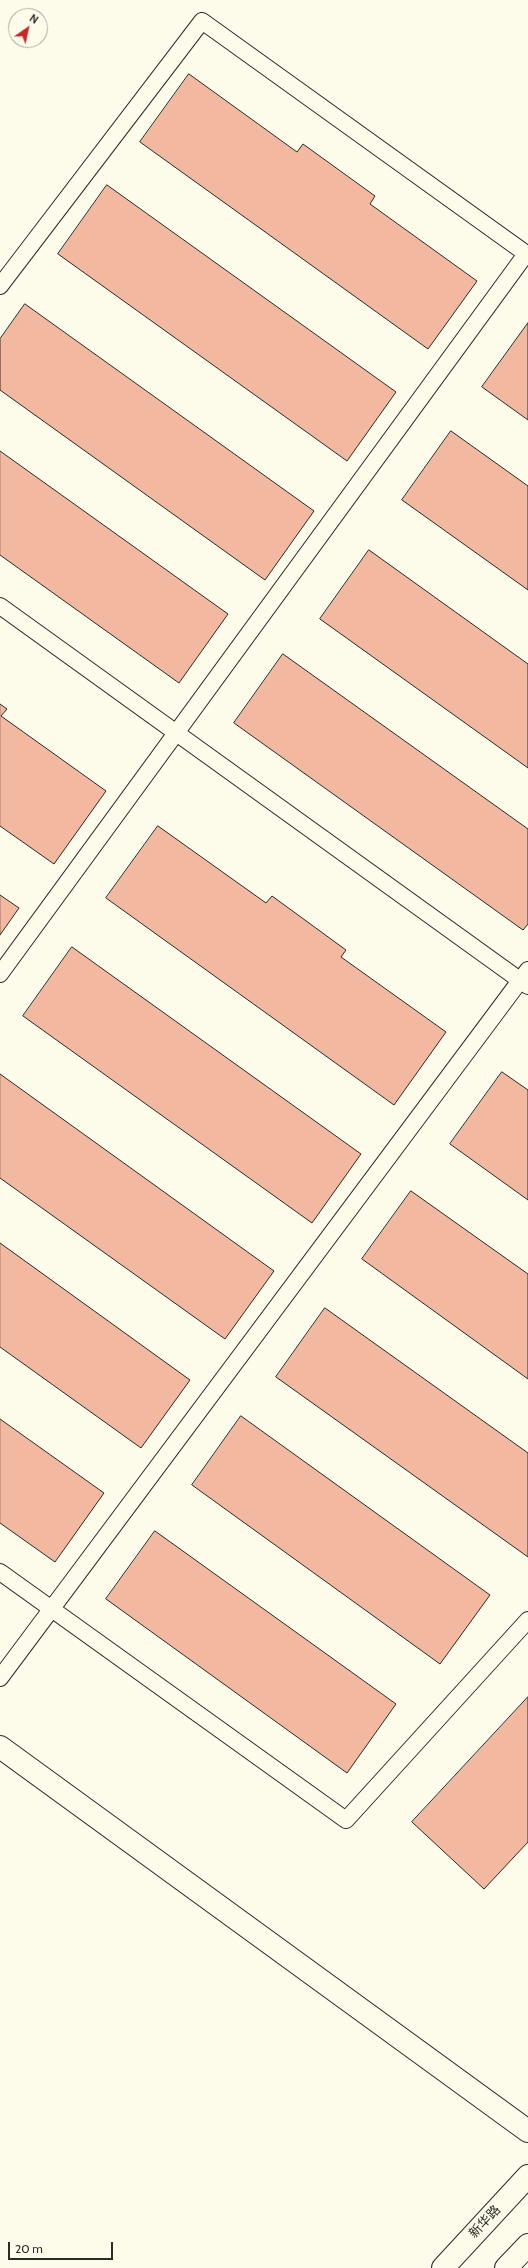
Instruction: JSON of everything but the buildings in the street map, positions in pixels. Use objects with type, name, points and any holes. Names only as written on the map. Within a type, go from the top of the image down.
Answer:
[{"type":"street","points":[[0,1747],[528,2131]]},
{"type":"street","name":"新华路","points":[[443,2268],[528,2176]]},
{"type":"street","points":[[506,2268],[528,2245]]},
{"type":"lane","points":[[0,286],[202,21],[527,255],[0,974]]},
{"type":"lane","points":[[0,606],[176,733],[525,979],[0,1678]]},
{"type":"lane","points":[[0,1572],[346,1820],[528,1620]]}]
